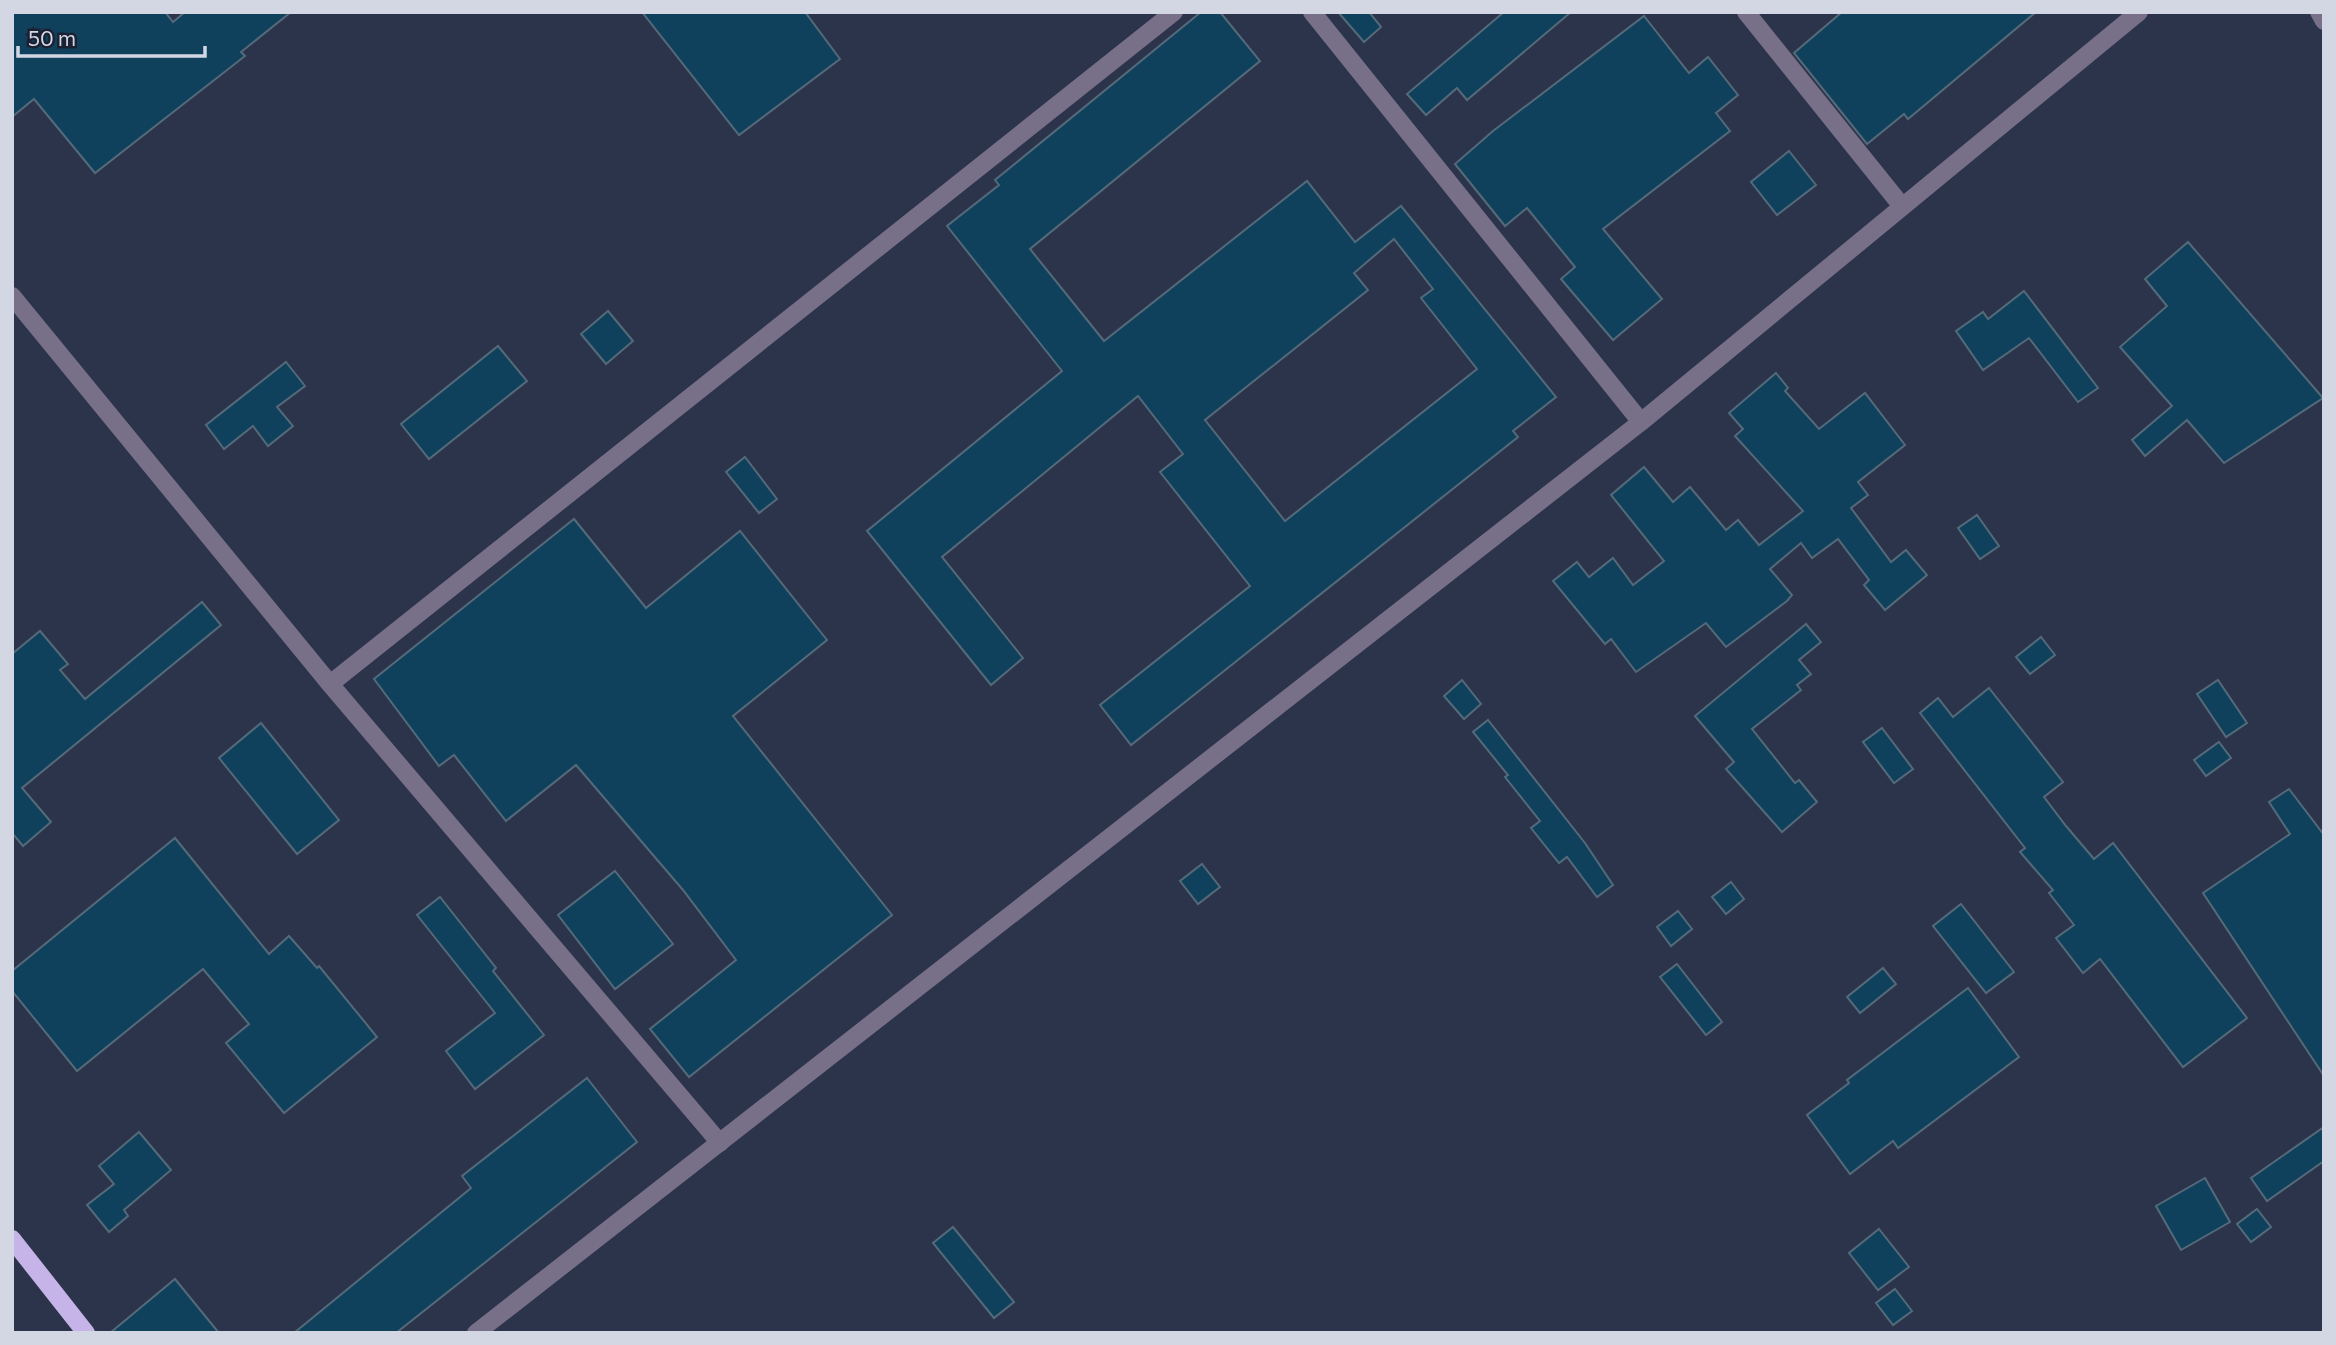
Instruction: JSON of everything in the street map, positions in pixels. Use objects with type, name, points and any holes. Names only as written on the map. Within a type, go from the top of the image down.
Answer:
[{"type":"main road","points":[[12,1239],[86,1333]]},
{"type":"street","points":[[330,684],[1174,12]]},
{"type":"street","points":[[1312,12],[1641,422]]},
{"type":"street","points":[[1746,12],[1901,205]]},
{"type":"street","points":[[476,1333],[1641,422],[1901,205],[2139,12]]},
{"type":"street","points":[[2319,12],[2324,21]]},
{"type":"street","points":[[12,296],[330,684],[720,1143]]},
{"type":"shaded area","points":[[12,12],[2324,12],[2324,1333],[12,1333]]},
{"type":"building","points":[[12,12],[165,12],[173,22],[185,12],[291,12],[241,52],[245,56],[95,173],[34,99],[12,117]]},
{"type":"building","points":[[642,12],[805,12],[840,59],[739,135]]},
{"type":"building","points":[[1201,12],[1220,12],[1260,61],[1030,249],[1104,341],[1307,181],[1355,242],[1401,206],[1556,397],[1513,431],[1518,437],[1131,745],[1100,705],[1250,586],[1160,472],[1183,454],[1138,396],[942,557],[1023,658],[991,685],[867,531],[1062,371],[947,226],[999,185],[995,180]],"holes":[[[1394,239],[1433,289],[1421,298],[1477,369],[1285,521],[1205,420],[1368,290],[1354,273]]]},
{"type":"building","points":[[1338,12],[1369,12],[1381,27],[1364,42]]},
{"type":"building","points":[[1504,12],[1571,12],[1467,100],[1457,88],[1426,115],[1407,94]]},
{"type":"building","points":[[1842,12],[2036,12],[1908,119],[1904,114],[1867,144],[1794,53]]},
{"type":"building","points":[[1644,16],[1689,73],[1708,57],[1738,95],[1716,113],[1730,131],[1603,229],[1662,299],[1613,340],[1561,279],[1575,267],[1527,208],[1505,226],[1455,164],[1493,131]]},
{"type":"building","points":[[1789,151],[1816,185],[1777,215],[1751,182]]},
{"type":"building","points":[[2188,242],[2323,398],[2224,463],[2187,420],[2145,456],[2132,440],[2172,406],[2120,347],[2167,306],[2145,279]]},
{"type":"building","points":[[2024,291],[2098,388],[2078,402],[2029,338],[1983,370],[1956,331],[1983,312],[1988,319]]},
{"type":"building","points":[[608,311],[633,341],[606,364],[581,334]]},
{"type":"building","points":[[498,346],[527,381],[429,459],[401,424]]},
{"type":"building","points":[[286,362],[305,386],[277,407],[293,426],[268,446],[253,426],[224,449],[206,425]]},
{"type":"building","points":[[1776,373],[1788,388],[1785,391],[1819,429],[1865,393],[1905,445],[1858,482],[1868,495],[1851,508],[1891,562],[1906,550],[1927,575],[1885,610],[1864,585],[1869,580],[1838,539],[1812,558],[1801,543],[1770,569],[1792,595],[1787,601],[1726,647],[1706,623],[1636,672],[1611,639],[1605,644],[1553,581],[1577,562],[1589,577],[1613,558],[1633,585],[1664,561],[1611,495],[1644,467],[1673,502],[1690,487],[1726,530],[1738,520],[1759,545],[1803,511],[1735,436],[1743,429],[1729,413]]},
{"type":"building","points":[[745,457],[777,499],[759,513],[726,472]]},
{"type":"building","points":[[1977,515],[1999,546],[1980,559],[1958,528]]},
{"type":"building","points":[[574,519],[646,608],[740,531],[827,640],[733,716],[892,915],[689,1077],[650,1029],[736,960],[683,890],[576,765],[506,821],[454,755],[439,766],[374,679]]},
{"type":"building","points":[[202,602],[221,625],[22,788],[51,822],[23,846],[12,833],[12,654],[40,631],[68,664],[60,670],[85,699]]},
{"type":"building","points":[[1806,624],[1821,642],[1799,660],[1811,674],[1797,685],[1801,690],[1752,729],[1795,783],[1799,780],[1817,802],[1782,832],[1726,769],[1734,762],[1695,716]]},
{"type":"building","points":[[2041,637],[2055,655],[2030,674],[2016,657]]},
{"type":"building","points":[[1462,680],[1481,704],[1464,719],[1444,696]]},
{"type":"building","points":[[2218,680],[2247,723],[2226,737],[2197,694]]},
{"type":"building","points":[[1989,688],[2063,782],[2044,797],[2066,826],[2094,859],[2113,843],[2247,1018],[2183,1067],[2100,959],[2083,973],[2056,938],[2074,925],[2049,893],[2053,890],[2020,852],[2025,848],[1920,713],[1938,698],[1953,717]]},
{"type":"building","points":[[1488,720],[1585,843],[1613,885],[1597,897],[1567,857],[1559,863],[1531,828],[1540,821],[1505,777],[1508,775],[1473,732]]},
{"type":"building","points":[[261,723],[339,820],[297,854],[219,758]]},
{"type":"building","points":[[1882,728],[1913,769],[1894,783],[1863,742]]},
{"type":"building","points":[[2219,742],[2231,758],[2206,776],[2194,760]]},
{"type":"building","points":[[2289,789],[2324,835],[2324,1076],[2203,893],[2290,834],[2269,802]]},
{"type":"building","points":[[175,838],[269,954],[289,936],[317,968],[319,966],[377,1037],[284,1113],[226,1043],[249,1024],[203,969],[77,1071],[12,991],[12,971]]},
{"type":"building","points":[[1202,864],[1220,887],[1198,904],[1180,881]]},
{"type":"building","points":[[615,871],[673,944],[615,989],[558,915]]},
{"type":"building","points":[[1731,882],[1744,899],[1726,914],[1712,897]]},
{"type":"building","points":[[440,897],[496,968],[493,971],[544,1035],[475,1089],[446,1051],[495,1013],[417,915]]},
{"type":"building","points":[[1961,904],[2014,972],[1986,993],[1933,926]]},
{"type":"building","points":[[1678,911],[1692,929],[1671,946],[1657,927]]},
{"type":"building","points":[[1677,964],[1722,1022],[1706,1035],[1660,977]]},
{"type":"building","points":[[1883,968],[1896,984],[1860,1013],[1847,997]]},
{"type":"building","points":[[1968,988],[2019,1057],[1898,1148],[1893,1141],[1850,1174],[1807,1115],[1849,1083],[1847,1080]]},
{"type":"building","points":[[587,1078],[637,1142],[396,1333],[294,1333],[471,1188],[462,1176]]},
{"type":"building","points":[[2324,1127],[2324,1161],[2267,1201],[2251,1178]]},
{"type":"building","points":[[139,1132],[171,1170],[124,1210],[128,1216],[109,1232],[87,1205],[114,1184],[99,1166]]},
{"type":"building","points":[[2205,1178],[2230,1222],[2181,1250],[2156,1206]]},
{"type":"building","points":[[2257,1209],[2271,1227],[2251,1242],[2237,1224]]},
{"type":"building","points":[[953,1227],[1014,1302],[994,1318],[933,1243]]},
{"type":"building","points":[[1879,1229],[1909,1267],[1878,1290],[1849,1253]]},
{"type":"building","points":[[175,1279],[219,1333],[110,1333]]},
{"type":"building","points":[[1895,1289],[1912,1311],[1893,1325],[1876,1303]]}]
